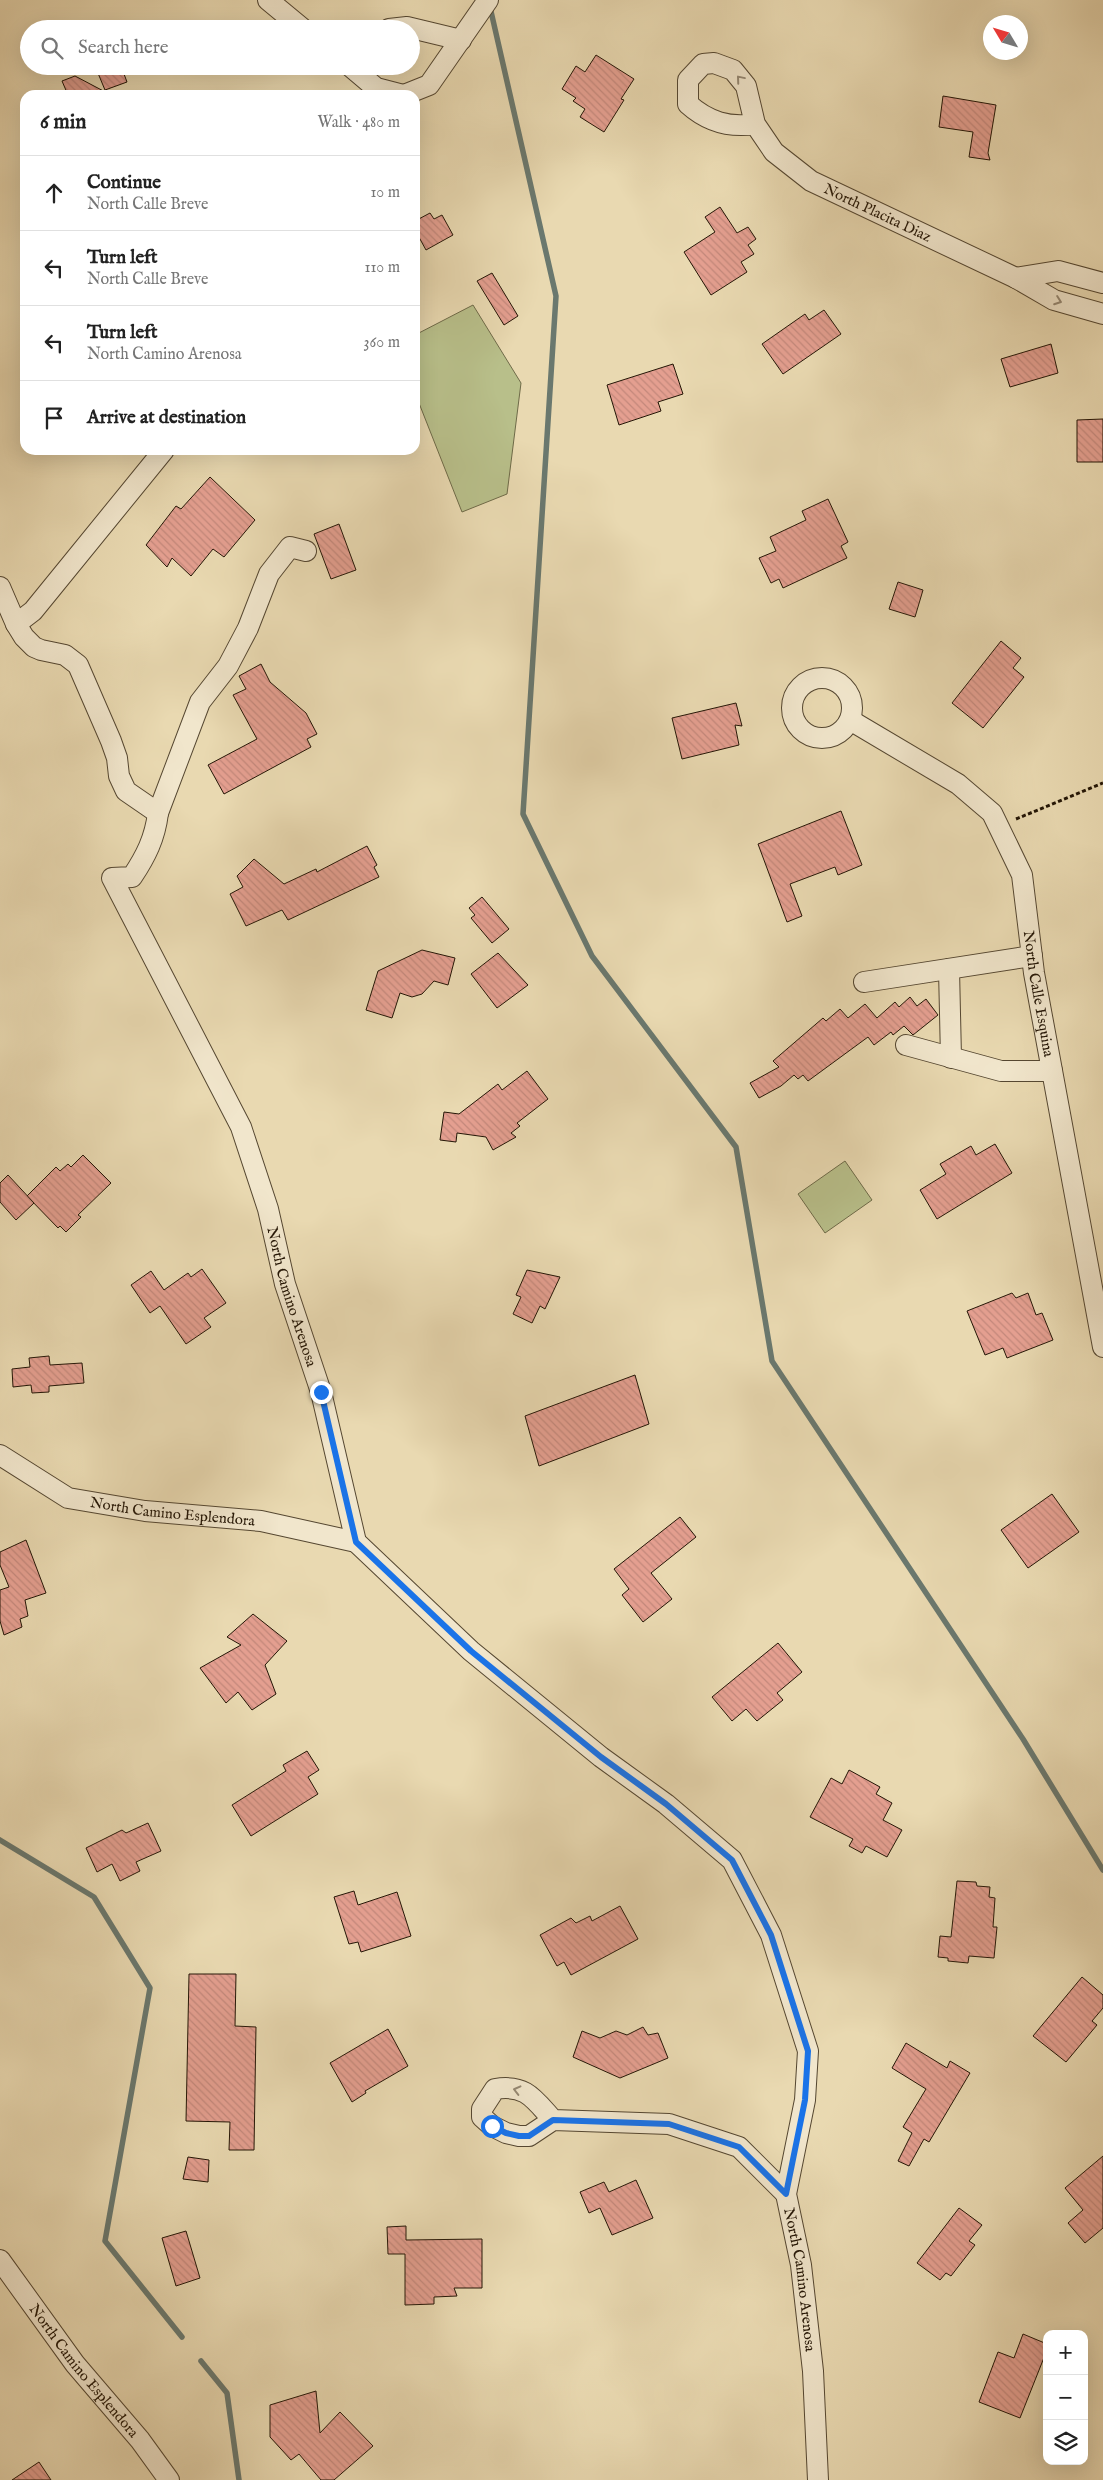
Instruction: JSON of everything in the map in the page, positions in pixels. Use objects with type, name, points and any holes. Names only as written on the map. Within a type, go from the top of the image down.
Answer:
[{"type":"street","points":[[268,0],[292,20]]},
{"type":"street","points":[[410,90],[429,85],[488,0]]},
{"type":"street","points":[[420,30],[461,40]]},
{"type":"street","points":[[361,75],[376,88],[382,90]]},
{"type":"street","name":"North Placita Diaz","points":[[756,124],[774,152],[811,181],[1016,278],[1054,300],[1103,314]]},
{"type":"street","points":[[1016,278],[1058,271],[1103,283]]},
{"type":"street","points":[[16,624],[39,604],[160,455]]},
{"type":"street","points":[[0,587],[16,624],[24,637],[34,647],[65,655],[78,665],[111,741],[119,776],[126,791],[158,813],[200,702],[228,666],[248,628],[269,574],[290,547],[306,551]]},
{"type":"street","name":"North Calle Esquina","points":[[850,720],[958,784],[992,813],[1022,875],[1032,956],[1103,1347]]},
{"type":"street","name":"North Camino Arenosa","points":[[158,813],[156,828],[147,855],[132,877],[112,878],[241,1127],[268,1209],[285,1284],[321,1392],[356,1542],[471,1651],[601,1757],[666,1804],[732,1860],[771,1935],[808,2051],[805,2100],[786,2194],[801,2265],[813,2371],[818,2480]]},
{"type":"street","points":[[864,982],[1032,956]]},
{"type":"street","points":[[949,969],[952,1058]]},
{"type":"street","points":[[906,1045],[1001,1071],[1052,1071]]},
{"type":"street","name":"North Camino Esplendora","points":[[0,1455],[68,1498],[145,1512],[261,1521],[356,1542]]},
{"type":"street","points":[[553,2120],[669,2124],[739,2147],[786,2194]]},
{"type":"street","name":"North Camino Esplendora","points":[[0,2260],[75,2364],[140,2440],[169,2480]]},
{"type":"path","points":[[999,826],[1103,783]]},
{"type":"green space","points":[[473,305],[521,383],[507,494],[462,512],[420,406],[420,332]]},
{"type":"green space","points":[[845,1161],[872,1200],[825,1233],[798,1194]]},
{"type":"building","points":[[596,55],[634,79],[621,99],[624,100],[604,132],[580,117],[585,109],[573,101],[576,98],[562,89],[576,66],[585,72]]},
{"type":"building","points":[[99,75],[124,75],[127,82],[105,90]]},
{"type":"building","points":[[75,76],[102,90],[66,90],[62,81]]},
{"type":"building","points":[[943,96],[996,105],[988,153],[990,160],[969,157],[973,132],[939,127]]},
{"type":"building","points":[[720,207],[737,233],[748,227],[756,239],[748,245],[754,254],[741,262],[747,272],[711,295],[684,252],[715,232],[705,217]]},
{"type":"building","points":[[430,213],[434,219],[442,215],[453,235],[426,250],[420,239],[420,218]]},
{"type":"building","points":[[492,273],[518,316],[504,325],[477,281]]},
{"type":"building","points":[[824,310],[841,334],[783,374],[762,344],[805,314],[809,320]]},
{"type":"building","points":[[1051,344],[1058,373],[1010,387],[1001,359]]},
{"type":"building","points":[[673,364],[683,394],[658,402],[661,411],[619,425],[607,385]]},
{"type":"building","points":[[1103,419],[1103,462],[1077,462],[1077,420]]},
{"type":"building","points":[[210,477],[255,520],[224,557],[213,549],[191,576],[172,558],[167,567],[146,545],[176,506],[181,509]]},
{"type":"building","points":[[828,499],[848,542],[841,546],[847,558],[783,588],[779,579],[771,583],[759,558],[776,551],[770,537],[806,520],[802,511]]},
{"type":"building","points":[[339,524],[356,570],[331,579],[314,534]]},
{"type":"building","points":[[898,582],[923,590],[915,617],[889,609]]},
{"type":"building","points":[[1001,641],[1021,658],[1013,668],[1024,677],[983,728],[952,703]]},
{"type":"building","points":[[261,664],[270,682],[306,713],[317,734],[307,739],[311,747],[224,794],[208,765],[257,739],[233,695],[246,689],[239,676]]},
{"type":"building","points":[[736,703],[742,726],[735,725],[739,745],[682,759],[672,718]]},
{"type":"building","points":[[841,811],[862,865],[838,875],[835,867],[790,884],[802,916],[787,922],[758,844]]},
{"type":"building","points":[[367,846],[377,865],[374,867],[379,877],[288,920],[282,910],[246,926],[230,894],[243,887],[237,876],[254,859],[284,884],[316,869],[317,872]]},
{"type":"building","points":[[482,897],[509,929],[492,943],[471,918],[475,915],[469,908]]},
{"type":"building","points":[[422,950],[455,958],[448,985],[434,981],[422,994],[412,997],[400,993],[392,1018],[366,1010],[378,971]]},
{"type":"building","points":[[498,953],[528,985],[497,1008],[471,974]]},
{"type":"building","points":[[910,997],[917,1006],[926,999],[938,1015],[913,1035],[904,1026],[893,1035],[891,1032],[874,1045],[868,1037],[808,1081],[803,1075],[798,1079],[794,1075],[781,1086],[759,1098],[750,1083],[779,1067],[773,1061],[823,1018],[826,1021],[840,1009],[848,1018],[865,1004],[877,1018],[895,1002],[899,1007]]},
{"type":"building","points":[[527,1071],[548,1099],[517,1123],[520,1126],[511,1133],[516,1137],[493,1150],[486,1137],[457,1133],[456,1142],[440,1140],[444,1112],[459,1114],[498,1084],[502,1090]]},
{"type":"building","points":[[995,1144],[1012,1173],[937,1219],[920,1190],[946,1174],[940,1164],[971,1146],[976,1155]]},
{"type":"building","points":[[83,1155],[111,1183],[78,1215],[81,1217],[66,1232],[60,1226],[58,1228],[27,1196],[56,1167],[60,1171],[68,1164],[71,1167]]},
{"type":"building","points":[[8,1175],[34,1203],[16,1220],[0,1202],[0,1183]]},
{"type":"building","points":[[202,1269],[226,1303],[204,1318],[211,1327],[186,1344],[160,1306],[150,1313],[131,1285],[151,1271],[164,1290],[188,1273],[191,1277]]},
{"type":"building","points":[[527,1270],[560,1277],[545,1309],[540,1306],[532,1323],[513,1314],[521,1297],[516,1295]]},
{"type":"building","points":[[1012,1293],[1016,1298],[1028,1293],[1036,1315],[1042,1313],[1053,1340],[1007,1358],[1003,1348],[985,1355],[967,1311]]},
{"type":"building","points":[[49,1356],[50,1365],[82,1363],[84,1383],[49,1386],[49,1392],[32,1393],[31,1385],[13,1387],[12,1369],[30,1367],[29,1358]]},
{"type":"building","points":[[635,1375],[649,1424],[539,1466],[525,1416]]},
{"type":"building","points":[[1052,1494],[1079,1532],[1028,1568],[1001,1530]]},
{"type":"building","points":[[680,1517],[696,1537],[651,1573],[672,1599],[643,1622],[622,1595],[629,1589],[614,1569]]},
{"type":"building","points":[[26,1540],[46,1593],[25,1600],[28,1616],[20,1619],[22,1627],[4,1635],[0,1621],[0,1590],[9,1587],[0,1565],[0,1552]]},
{"type":"building","points":[[253,1614],[287,1641],[265,1665],[276,1694],[252,1710],[238,1692],[226,1703],[200,1668],[241,1645],[227,1637]]},
{"type":"building","points":[[778,1643],[802,1672],[777,1693],[783,1700],[757,1721],[746,1709],[732,1721],[712,1697]]},
{"type":"building","points":[[307,1751],[319,1770],[308,1777],[318,1794],[251,1836],[232,1805],[286,1771],[283,1765]]},
{"type":"building","points":[[849,1770],[880,1787],[876,1794],[892,1803],[883,1820],[902,1830],[887,1857],[866,1846],[862,1853],[849,1846],[853,1839],[810,1817],[831,1778],[842,1784]]},
{"type":"building","points":[[148,1823],[161,1851],[136,1862],[140,1871],[120,1881],[112,1864],[97,1872],[86,1848],[122,1830],[126,1833]]},
{"type":"building","points":[[957,1881],[976,1882],[977,1886],[990,1887],[989,1897],[995,1898],[993,1927],[997,1927],[994,1958],[969,1956],[968,1963],[948,1961],[948,1958],[938,1957],[940,1936],[951,1937]]},
{"type":"building","points":[[354,1891],[358,1905],[397,1892],[411,1936],[361,1952],[358,1942],[349,1944],[334,1897]]},
{"type":"building","points":[[620,1906],[638,1939],[571,1975],[564,1962],[557,1966],[540,1935],[571,1918],[576,1923],[590,1916],[592,1921]]},
{"type":"building","points":[[189,1974],[236,1974],[235,2026],[256,2027],[254,2150],[229,2150],[230,2122],[186,2121]]},
{"type":"building","points":[[1082,1977],[1103,1995],[1103,2008],[1092,2021],[1097,2025],[1066,2062],[1033,2036]]},
{"type":"building","points":[[643,2027],[648,2035],[658,2033],[668,2058],[620,2078],[573,2057],[582,2031],[600,2038],[616,2031],[627,2035]]},
{"type":"building","points":[[388,2029],[408,2066],[365,2091],[366,2093],[352,2102],[330,2063]]},
{"type":"building","points":[[906,2043],[947,2068],[950,2061],[970,2073],[929,2142],[924,2139],[909,2166],[898,2161],[912,2133],[903,2127],[926,2089],[892,2068]]},
{"type":"building","points":[[1103,2156],[1103,2228],[1085,2243],[1068,2223],[1083,2210],[1065,2188]]},
{"type":"building","points":[[188,2157],[209,2160],[208,2182],[183,2179]]},
{"type":"building","points":[[636,2180],[653,2218],[612,2235],[600,2208],[589,2213],[580,2192],[604,2182],[609,2192]]},
{"type":"building","points":[[959,2208],[982,2225],[969,2241],[975,2245],[951,2276],[946,2273],[940,2280],[917,2263]]},
{"type":"building","points":[[406,2226],[406,2240],[482,2239],[482,2288],[454,2288],[457,2296],[434,2297],[434,2304],[405,2305],[405,2254],[388,2254],[387,2227]]},
{"type":"building","points":[[186,2231],[200,2278],[176,2286],[162,2238]]},
{"type":"building","points":[[1023,2334],[1043,2342],[1043,2360],[1020,2418],[979,2402],[998,2352],[1014,2358]]},
{"type":"building","points":[[316,2391],[320,2433],[340,2412],[373,2446],[334,2480],[321,2480],[299,2454],[291,2460],[270,2437],[270,2405]]},
{"type":"building","points":[[39,2462],[51,2480],[12,2480]]},
{"type":"waterway","points":[[490,7],[556,296],[523,814],[592,956],[736,1147],[772,1361],[1023,1739],[1103,1870]]},
{"type":"waterway","points":[[0,1840],[94,1897],[150,1988],[105,2241],[182,2337]]},
{"type":"waterway","points":[[201,2361],[227,2393],[239,2480]]},
{"type":"route","points":[[321,1392],[356,1542],[471,1651],[601,1757],[666,1804],[732,1860],[771,1935],[808,2051],[805,2100],[786,2194],[739,2147],[669,2124],[553,2120],[529,2136],[506,2133],[492,2126]]}]
